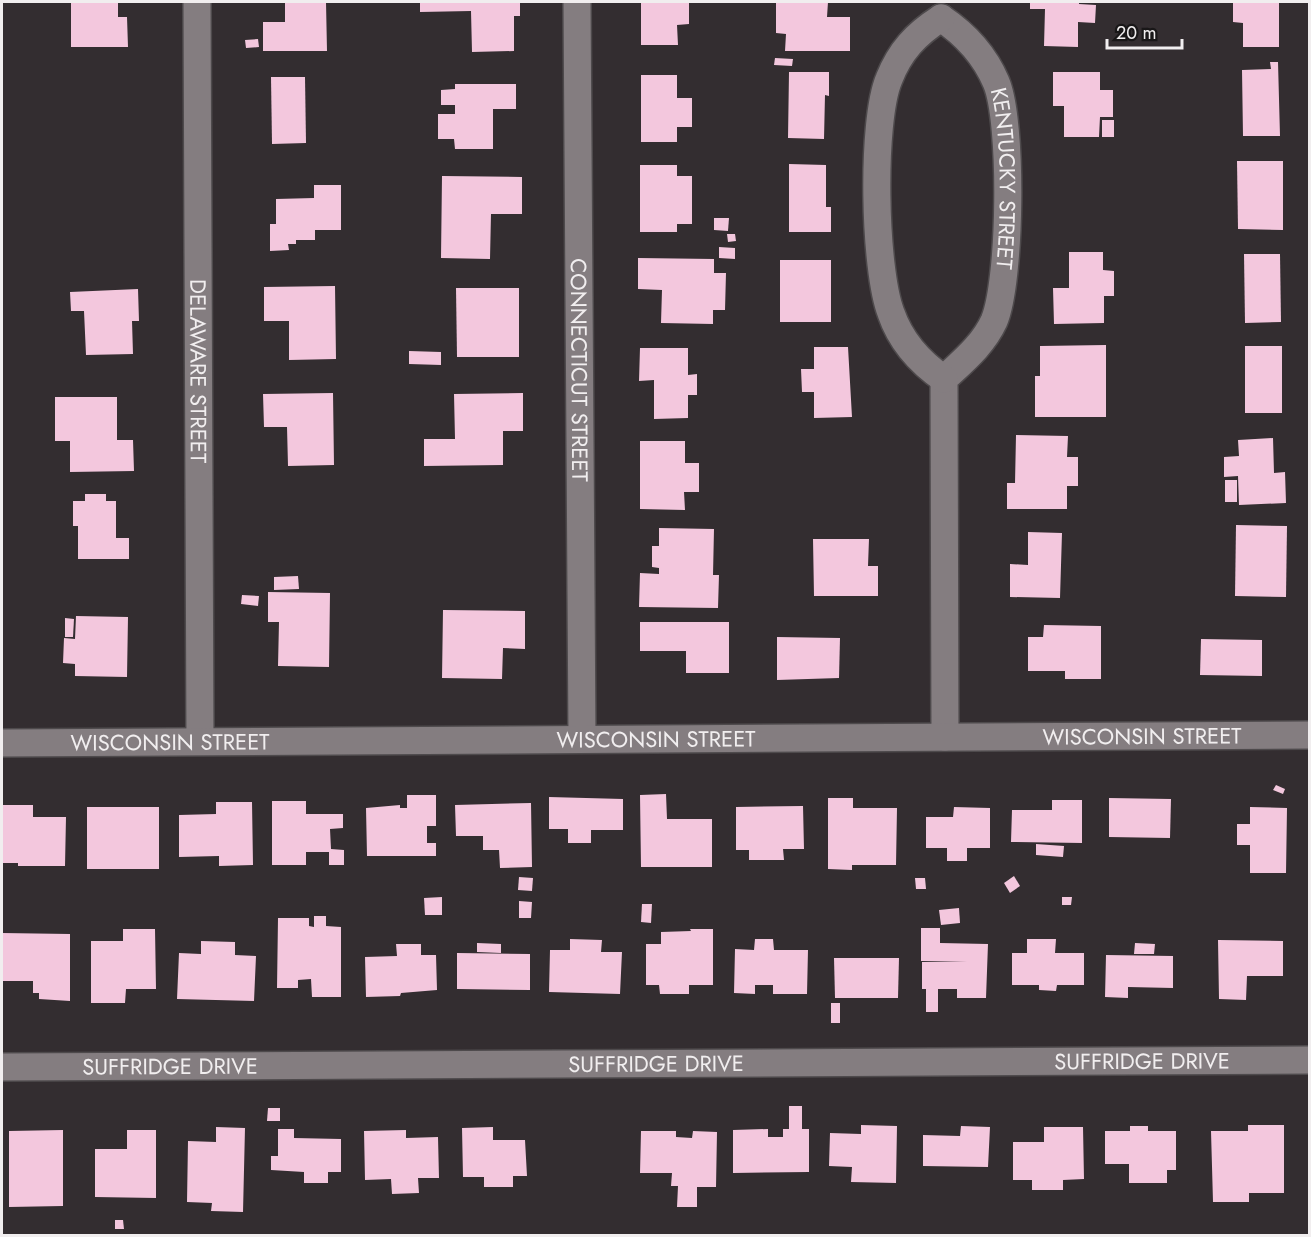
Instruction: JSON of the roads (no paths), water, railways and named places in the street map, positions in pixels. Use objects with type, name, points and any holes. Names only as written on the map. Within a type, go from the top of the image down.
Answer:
[{"type":"street","name":"DELAWARE STREET","points":[[197,2],[200,741]]},
{"type":"street","name":"CONNECTICUT STREET","points":[[577,2],[582,738]]},
{"type":"street","name":"KENTUCKY STREET","points":[[941,10],[982,56],[996,82],[1004,111],[1007,204],[1006,262],[1002,291],[994,320],[981,344],[944,379],[921,364],[904,341],[891,313],[883,283],[880,253],[878,136],[888,80],[900,56],[916,34],[941,10]]},
{"type":"street","points":[[944,379],[945,737]]},
{"type":"street","name":"WISCONSIN STREET","points":[[2,742],[1310,735]]},
{"type":"street","name":"SUFFRIDGE DRIVE","points":[[2,1067],[1310,1060]]}]
